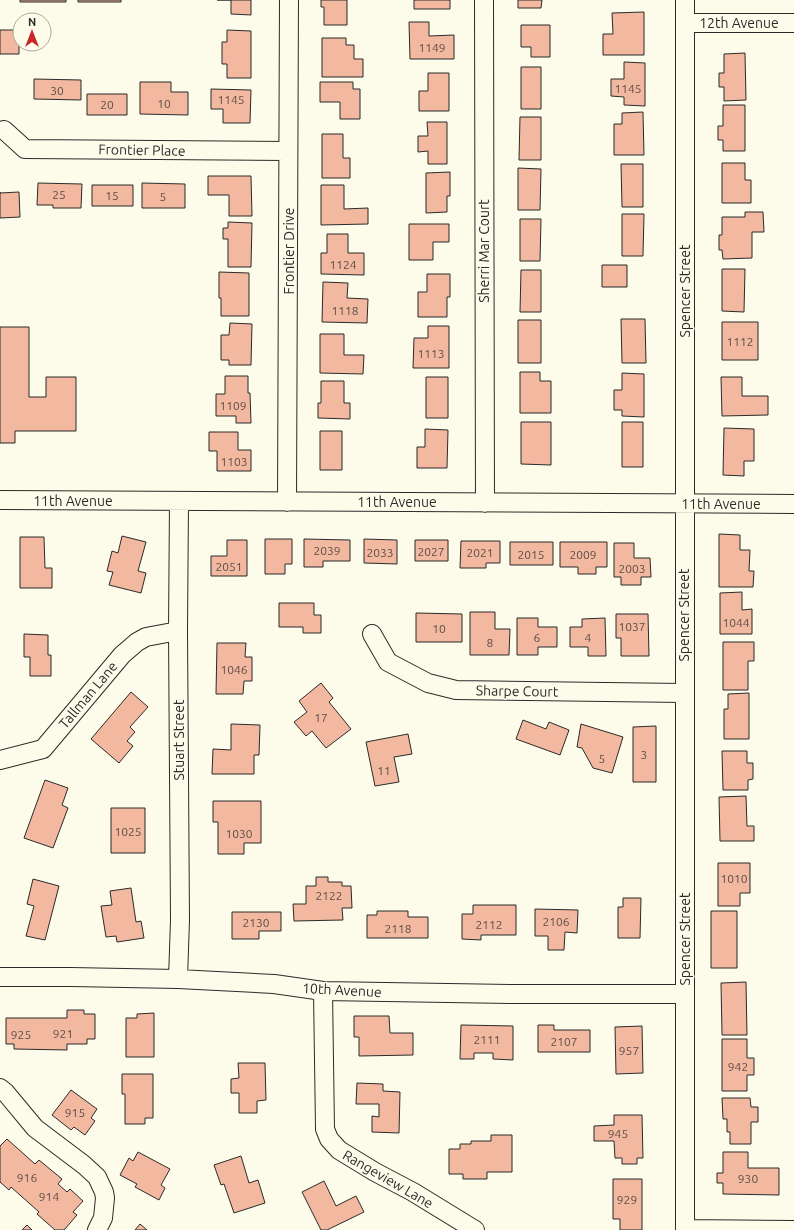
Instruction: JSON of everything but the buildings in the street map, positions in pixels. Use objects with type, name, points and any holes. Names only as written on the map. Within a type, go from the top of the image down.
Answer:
[{"type":"street","name":"Frontier Drive","points":[[287,502],[289,0]]},
{"type":"street","name":"Sherri Mar Court","points":[[484,0],[485,503]]},
{"type":"street","name":"Spencer Street","points":[[685,0],[685,1230]]},
{"type":"street","name":"12th Avenue","points":[[685,22],[794,23]]},
{"type":"street","name":"Frontier Place","points":[[4,130],[25,148],[288,151]]},
{"type":"street","name":"11th Avenue","points":[[0,500],[794,504]]},
{"type":"street","name":"Stuart Street","points":[[178,979],[180,920],[178,631],[179,501]]},
{"type":"street","name":"Tallman Lane","points":[[0,760],[43,749],[127,650],[146,637],[178,631]]},
{"type":"street","name":"Sharpe Court","points":[[372,634],[388,662],[428,683],[456,690],[684,693]]},
{"type":"street","name":"10th Avenue","points":[[0,977],[178,979],[274,984],[323,991],[513,994],[685,994]]},
{"type":"street","name":"Rangeview Lane","points":[[323,991],[325,1129],[328,1139],[339,1150],[375,1172],[413,1192],[475,1230]]},
{"type":"street","points":[[0,1088],[35,1128],[84,1164],[97,1178],[104,1192],[105,1198],[103,1218],[97,1230]]},
{"type":"street","points":[[685,1230],[794,1230]]}]
